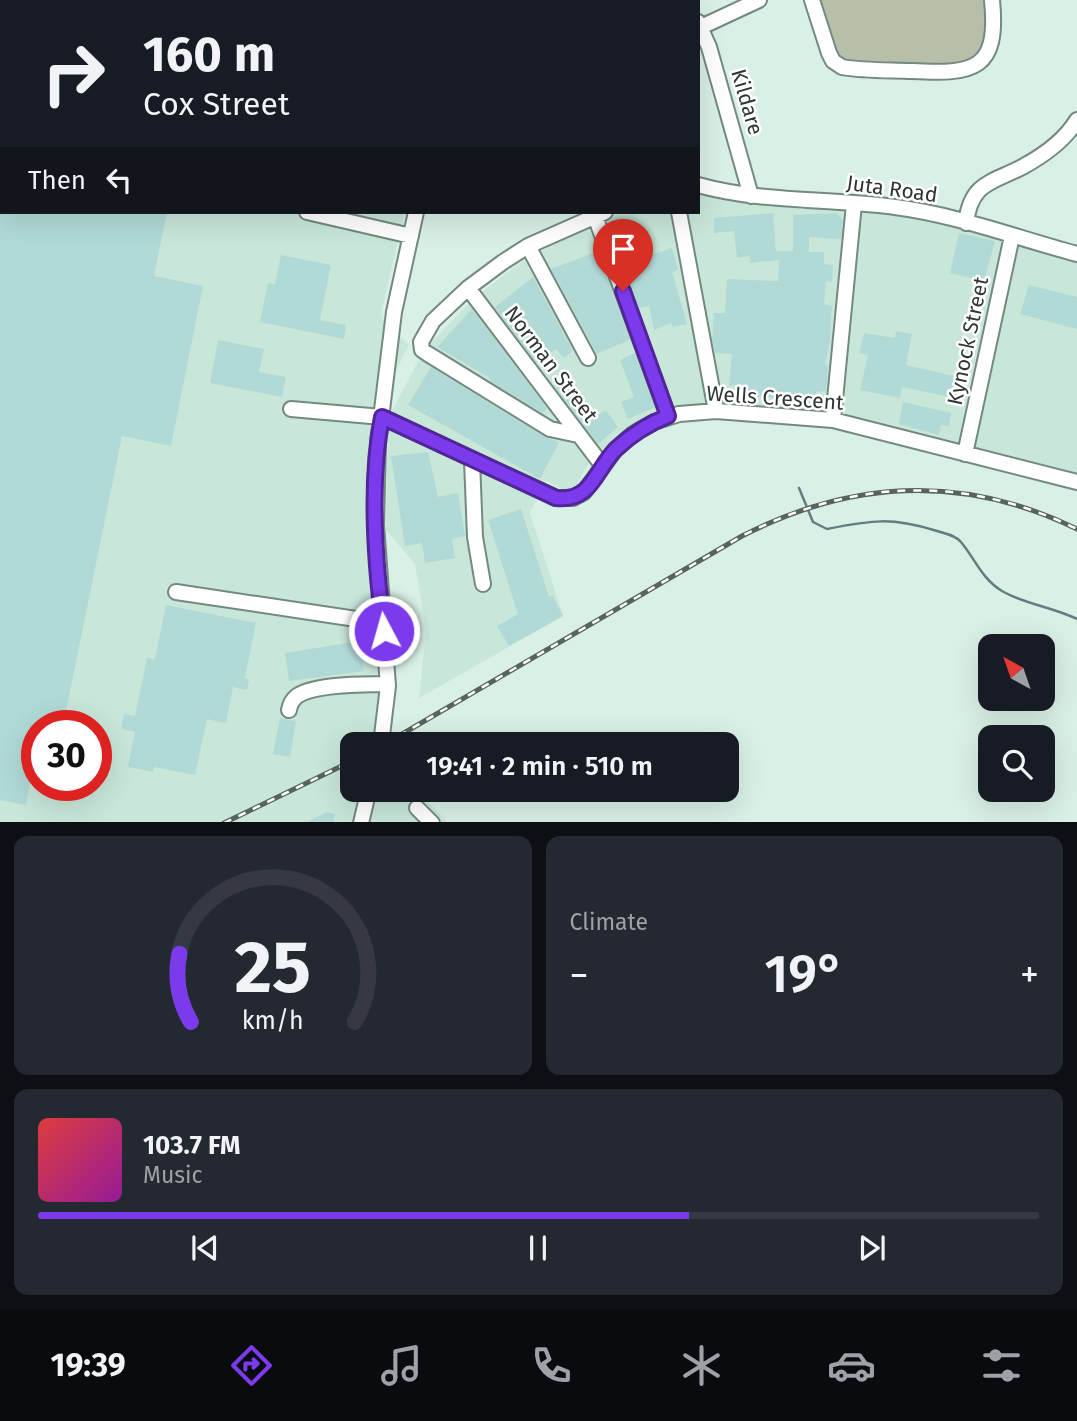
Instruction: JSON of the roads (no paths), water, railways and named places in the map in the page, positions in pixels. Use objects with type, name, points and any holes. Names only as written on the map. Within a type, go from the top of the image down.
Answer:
[{"type":"street","points":[[700,25],[760,0]]},
{"type":"street","points":[[813,0],[829,53],[833,61],[842,67],[954,72],[974,66],[988,50],[994,33],[992,0]]},
{"type":"street","name":"Kildare","points":[[700,28],[722,92],[751,196]]},
{"type":"street","points":[[966,223],[976,192],[990,180],[1024,166],[1048,151],[1077,120]]},
{"type":"street","name":"Juta Road","points":[[700,184],[751,196],[897,207],[1077,254]]},
{"type":"street","points":[[833,420],[854,204]]},
{"type":"street","points":[[316,214],[411,236]]},
{"type":"street","points":[[382,732],[388,684],[376,525],[378,443],[393,325],[416,214]]},
{"type":"street","points":[[578,435],[550,429],[428,354],[421,347],[424,333],[468,288],[528,246],[600,214],[668,416]]},
{"type":"street","points":[[679,214],[716,411]]},
{"type":"street","name":"Kynock Street","points":[[965,454],[1012,236]]},
{"type":"street","points":[[528,246],[588,358]]},
{"type":"street","name":"Norman Street","points":[[468,288],[602,465]]},
{"type":"street","points":[[291,409],[382,417],[472,460],[475,537],[483,584]]},
{"type":"street","name":"Wells Crescent","points":[[472,460],[556,498],[568,498],[579,495],[588,488],[602,465],[633,434],[668,416],[716,411],[833,420],[1077,482]]},
{"type":"street","points":[[176,592],[356,619],[382,616]]},
{"type":"street","points":[[289,710],[296,696],[309,691],[388,684]]},
{"type":"street","points":[[360,822],[365,802]]},
{"type":"street","points":[[417,808],[432,822]]},
{"type":"waterway","points":[[799,488],[813,522],[827,529],[882,521],[907,524],[950,535],[961,542],[984,575],[1002,591],[1077,619]]},
{"type":"railway","points":[[406,732],[742,536],[784,517],[825,503],[867,494],[909,490],[951,492],[993,499],[1035,511],[1077,529]]},
{"type":"railway","points":[[226,822],[340,767]]}]
